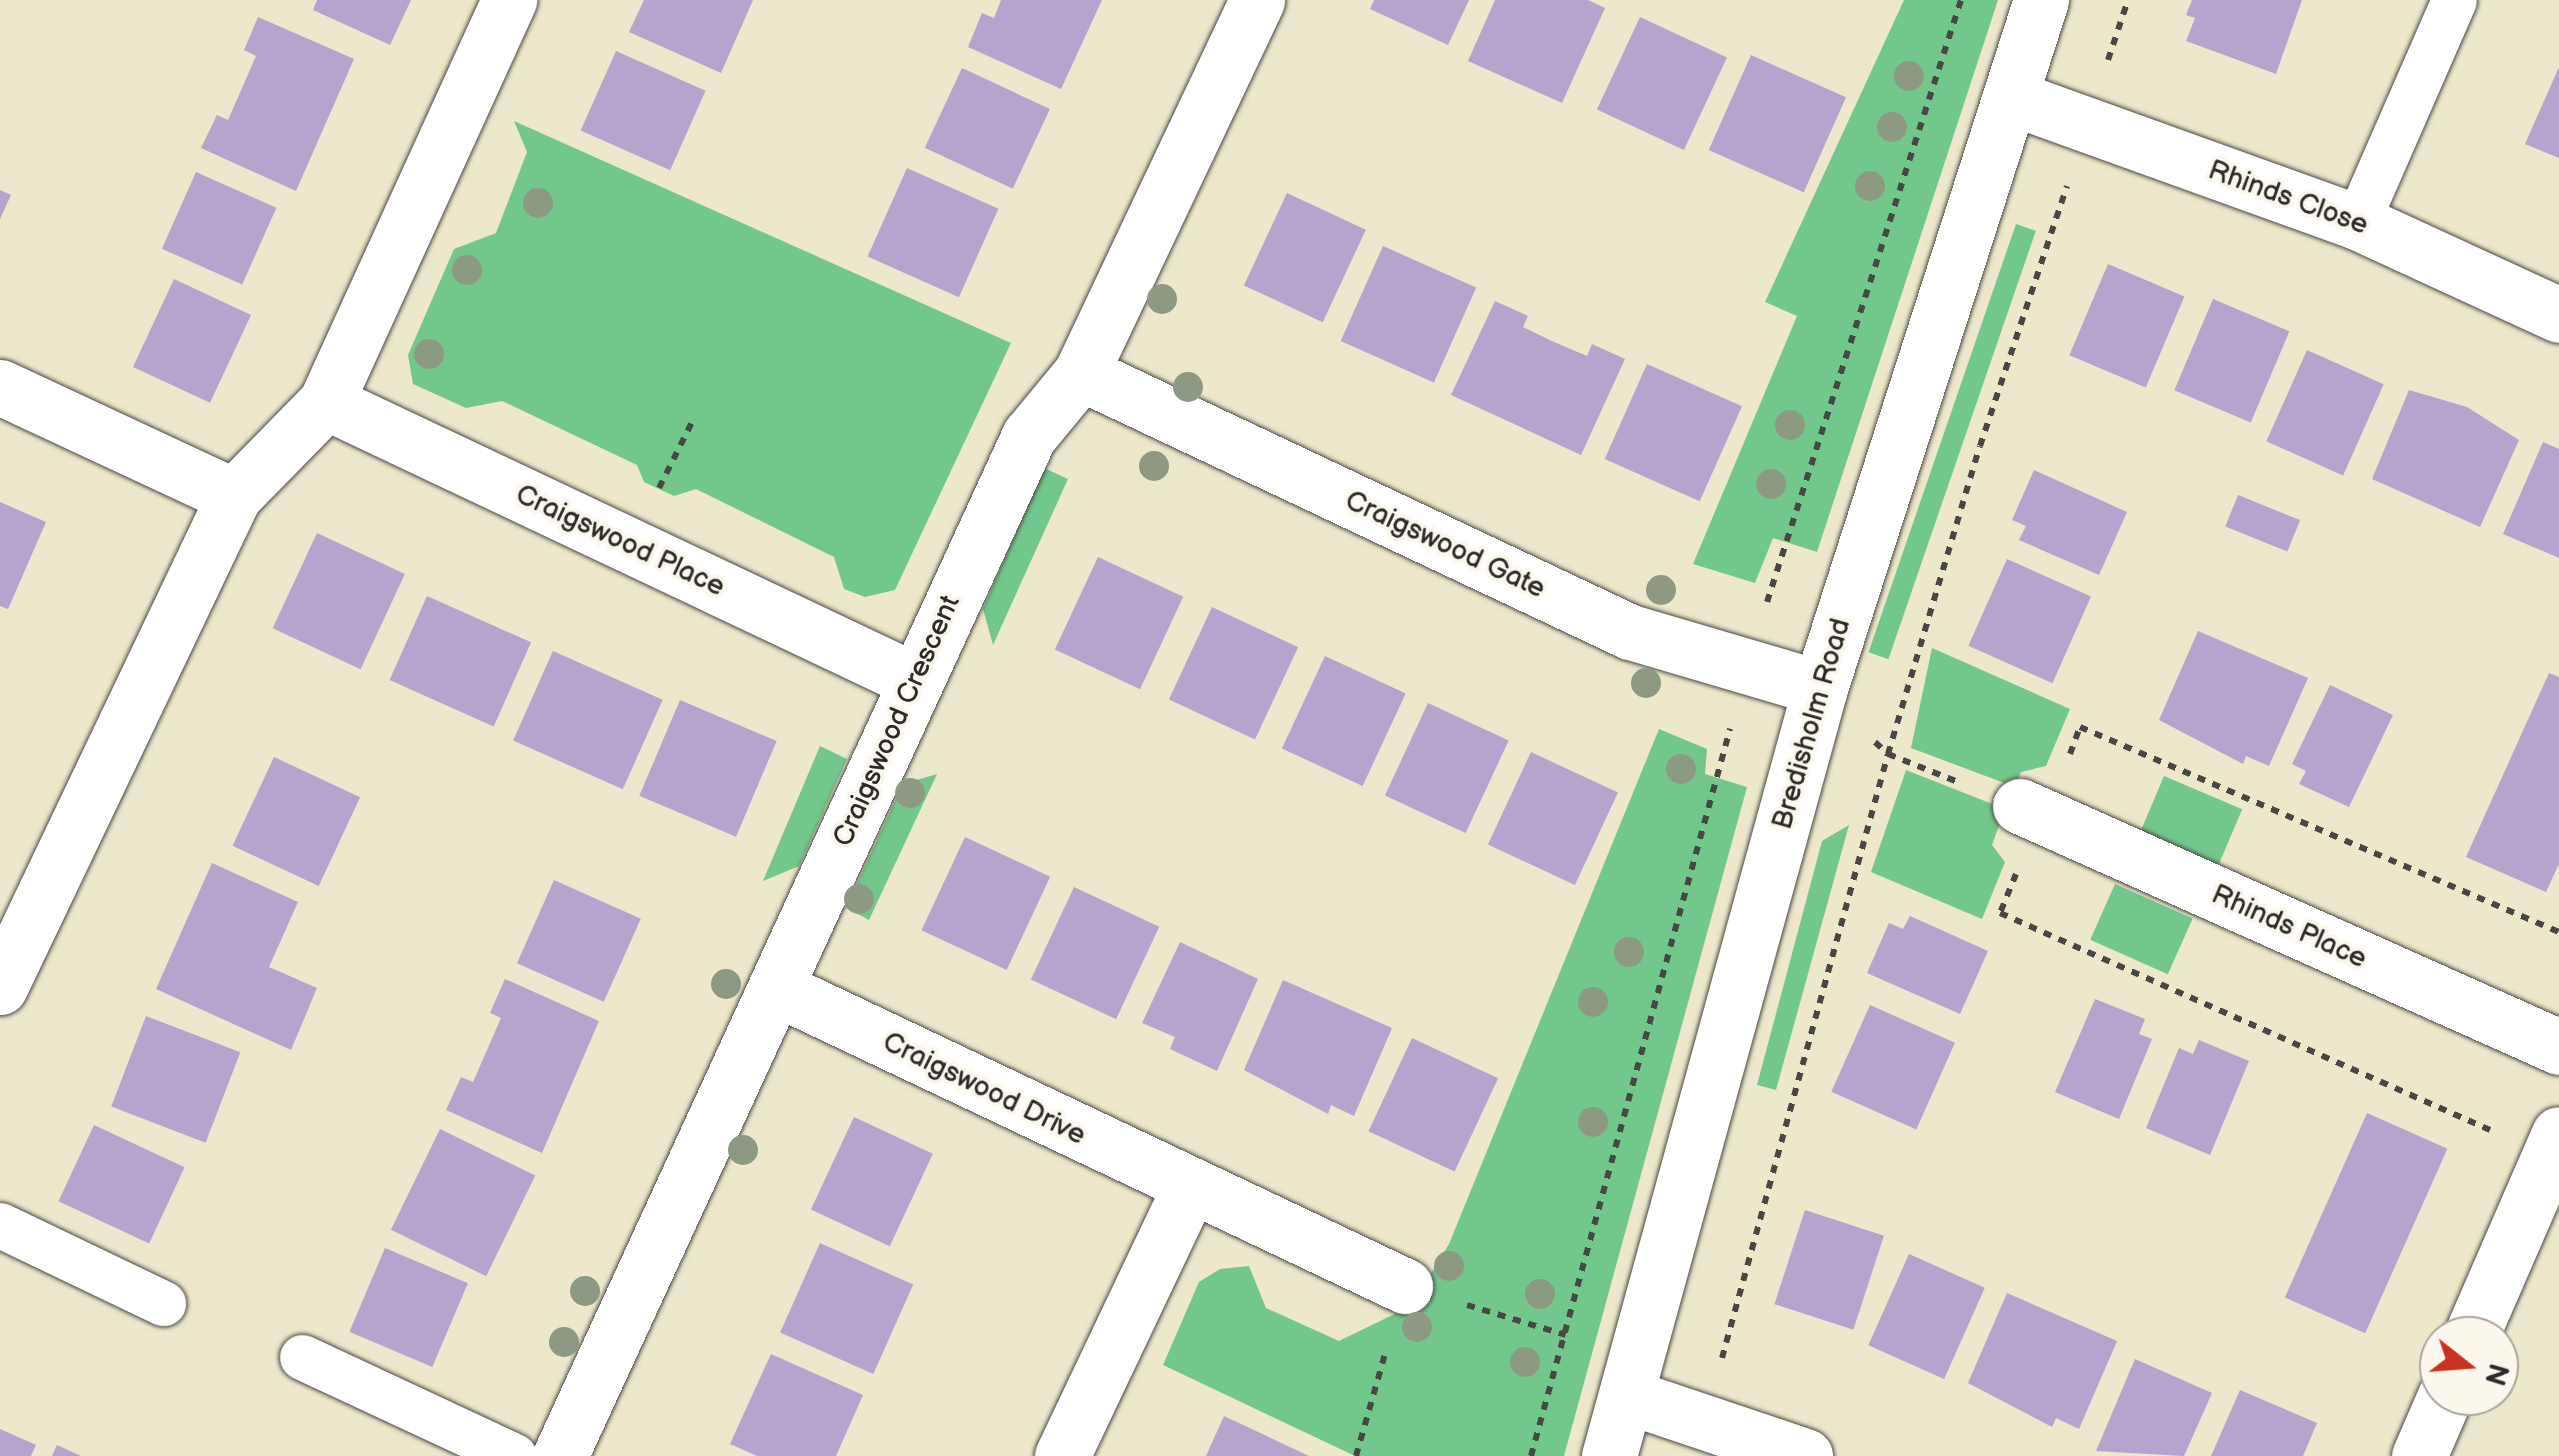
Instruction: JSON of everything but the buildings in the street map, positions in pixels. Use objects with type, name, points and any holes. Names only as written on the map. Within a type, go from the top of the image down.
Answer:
[{"type":"street","points":[[0,987],[234,496],[326,402],[509,0]]},
{"type":"street","name":"Craigswood Crescent","points":[[558,1453],[778,989],[914,680],[1029,436],[1081,373],[1257,0]]},
{"type":"street","name":"Bredisholm Road","points":[[1608,1456],[1628,1396],[1820,688],[2041,0]]},
{"type":"street","name":"Rhinds Close","points":[[2010,97],[2357,222],[2559,315]]},
{"type":"street","name":"Craigswood Gate","points":[[1081,373],[1630,632],[1820,688]]},
{"type":"street","points":[[0,388],[234,496]]},
{"type":"street","name":"Craigswood Place","points":[[326,402],[914,680]]},
{"type":"street","name":"Rhinds Place","points":[[2020,806],[2559,1048]]},
{"type":"street","name":"Craigswood Drive","points":[[778,989],[1189,1189],[1405,1286]]},
{"type":"street","points":[[2480,1316],[2559,1134]]},
{"type":"street","points":[[1062,1456],[1189,1189]]},
{"type":"street","points":[[1628,1396],[1805,1456]]},
{"type":"street","points":[[2419,1456],[2436,1416]]},
{"type":"lane","points":[[2357,222],[2454,0]]},
{"type":"lane","points":[[0,1224],[164,1302]]},
{"type":"lane","points":[[302,1358],[558,1453]]},
{"type":"path","points":[[1531,1456],[1747,667],[1961,0]]},
{"type":"path","points":[[1704,1422],[1888,754],[1980,446],[2128,0]]},
{"type":"path","points":[[1820,688],[1888,754],[2020,806]]},
{"type":"path","points":[[1356,1456],[1405,1286],[1566,1334]]},
{"type":"green space","points":[[1904,0],[1998,0],[1817,552],[1773,538],[1755,583],[1693,564],[1797,316],[1765,302]]},
{"type":"green space","points":[[514,121],[1011,343],[895,590],[865,597],[844,589],[834,557],[696,489],[674,496],[644,482],[637,465],[502,401],[466,408],[413,384],[408,355],[454,249],[496,233],[527,152]]},
{"type":"green space","points":[[2016,224],[2036,231],[1888,659],[1869,652]]},
{"type":"green space","points":[[1044,468],[1068,479],[993,645],[983,609]]},
{"type":"green space","points":[[1932,648],[2070,709],[2046,766],[2021,772],[2015,787],[1911,748]]},
{"type":"green space","points":[[1659,729],[1707,749],[1705,774],[1747,787],[1564,1456],[1355,1456],[1163,1365],[1199,1282],[1220,1269],[1249,1266],[1266,1308],[1339,1341],[1411,1306],[1449,1244]]},
{"type":"green space","points":[[820,746],[847,759],[799,866],[763,881]]},
{"type":"green space","points":[[1906,770],[2005,809],[1992,845],[2005,862],[1982,919],[1871,872]]},
{"type":"green space","points":[[937,774],[869,920],[846,908],[903,784]]},
{"type":"green space","points":[[2164,776],[2242,809],[2218,865],[2140,832]]},
{"type":"green space","points":[[1849,825],[1776,1090],[1757,1085],[1822,841]]},
{"type":"green space","points":[[2115,884],[2193,919],[2168,974],[2090,940]]}]
